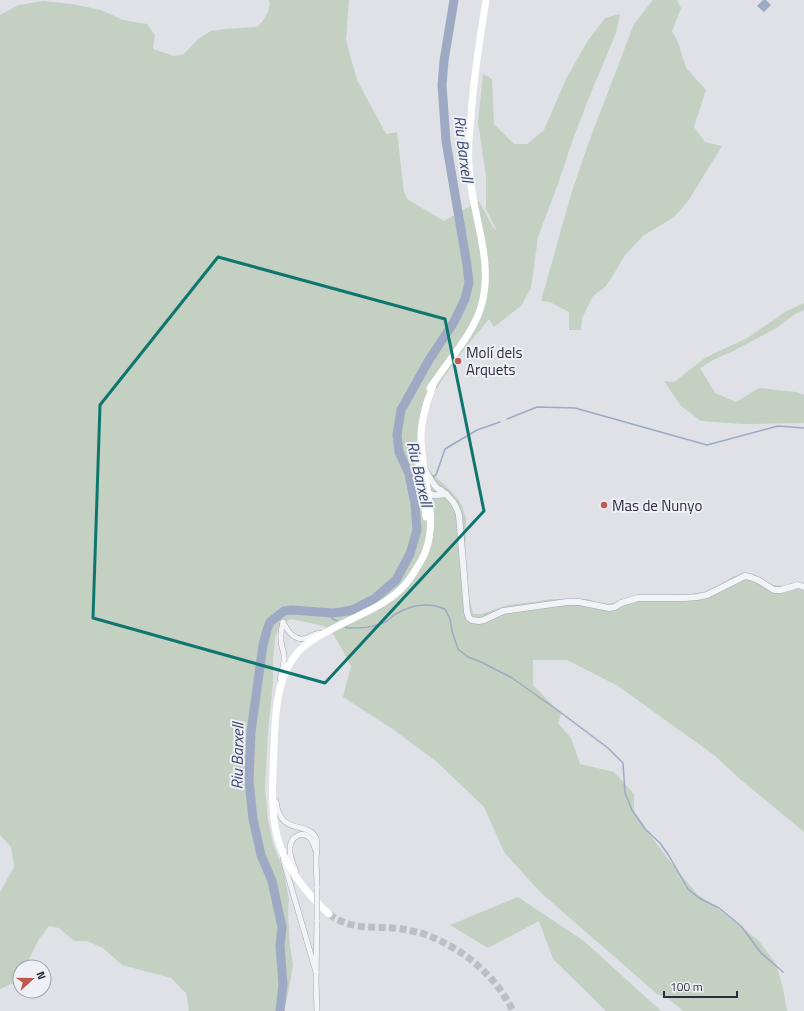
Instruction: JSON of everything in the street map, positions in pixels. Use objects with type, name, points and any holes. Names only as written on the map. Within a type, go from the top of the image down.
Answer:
[{"type":"main road","points":[[329,914],[314,901],[288,864],[277,835],[273,812],[276,714],[281,686],[286,670],[294,657],[308,644],[324,633],[375,607],[396,594],[406,584],[426,550],[431,527],[430,504],[416,446],[417,426],[429,388],[470,331],[481,308],[485,289],[485,261],[471,185],[469,153],[473,88],[486,0]]},
{"type":"main road","points":[[422,470],[426,513],[423,557]]},
{"type":"street","points":[[422,470],[436,488],[446,494],[456,506],[459,515],[467,612],[469,618],[472,620],[484,620],[503,611],[567,602],[579,602],[609,608],[638,598],[697,597],[707,594],[745,576],[750,576],[774,590],[781,590],[798,585],[804,587]]},
{"type":"street","points":[[426,513],[428,507],[427,491],[432,487],[436,488]]},
{"type":"street","points":[[427,491],[434,496],[446,494]]},
{"type":"street","points":[[430,504],[434,496]]},
{"type":"street","points":[[281,686],[280,678],[284,656],[280,636],[283,622],[290,634],[301,639],[308,638],[315,633],[324,633]]},
{"type":"street","points":[[280,636],[290,634]]},
{"type":"street","points":[[273,778],[276,806],[280,816],[289,825],[313,834],[317,843],[317,1011]]},
{"type":"street","points":[[302,885],[290,856],[290,846],[292,840],[296,836],[308,836],[312,841],[316,854]]},
{"type":"street","points":[[280,844],[287,874],[316,972]]},
{"type":"highlighted area","points":[[218,257],[445,319],[484,511],[325,683],[93,618],[100,405]]},
{"type":"green space","points":[[269,0],[349,0],[346,40],[357,80],[386,134],[397,132],[404,192],[407,199],[444,221],[479,201],[493,227],[497,231],[486,209],[486,176],[478,122],[483,74],[492,79],[494,124],[514,144],[527,144],[544,130],[566,79],[587,42],[605,18],[620,14],[616,33],[573,139],[538,237],[531,288],[521,306],[494,327],[489,319],[465,348],[429,400],[422,428],[424,456],[429,471],[457,498],[466,518],[465,559],[469,598],[473,614],[481,614],[508,605],[552,599],[588,599],[601,604],[616,603],[634,596],[691,594],[710,591],[734,576],[747,574],[755,575],[772,585],[804,586],[804,832],[741,780],[714,755],[618,686],[567,660],[533,660],[533,685],[561,714],[558,723],[571,738],[580,764],[614,772],[634,794],[634,814],[697,894],[759,941],[776,964],[787,1011],[683,1011],[669,999],[657,994],[540,892],[504,852],[484,807],[437,762],[391,728],[343,697],[351,666],[334,635],[324,626],[291,619],[279,626],[275,638],[265,788],[268,820],[273,844],[283,869],[289,899],[288,912],[290,946],[293,965],[284,1011],[188,1011],[189,1009],[186,993],[171,978],[122,965],[103,948],[87,941],[74,941],[59,928],[49,926],[39,939],[29,959],[12,959],[12,984],[0,989],[0,892],[14,867],[11,847],[0,835],[0,15],[19,5],[43,1],[72,4],[101,10],[123,20],[147,24],[155,35],[153,49],[174,56],[184,54],[198,39],[211,31],[257,27],[268,12],[270,4]]},
{"type":"green space","points":[[653,0],[677,0],[681,8],[672,31],[678,42],[686,68],[706,90],[694,127],[705,142],[722,146],[688,201],[674,217],[643,236],[625,255],[605,287],[593,296],[582,318],[581,330],[569,330],[569,312],[550,302],[541,301],[572,191],[590,139],[634,24]]},
{"type":"green space","points":[[804,303],[804,310],[795,314],[775,329],[700,368],[715,393],[736,402],[759,388],[796,392],[804,395],[804,423],[742,424],[701,421],[681,406],[664,381],[674,382],[705,358],[749,337],[785,312]]},
{"type":"green space","points":[[518,897],[584,941],[661,1011],[606,1011],[553,959],[539,921],[488,948],[450,925]]},
{"type":"water","points":[[763,0],[766,0],[771,5],[764,12],[757,6]]},
{"type":"waterway","name":"Riu Barxell","points":[[280,1011],[283,984],[280,946],[282,927],[272,881],[261,855],[253,819],[249,781],[251,732],[263,645],[270,622],[284,611],[341,612],[352,610],[374,599],[396,580],[410,554],[417,530],[415,504],[409,474],[399,452],[397,435],[401,410],[429,360],[454,322],[465,299],[469,283],[446,141],[442,85],[444,61],[454,0]]},
{"type":"waterway","points":[[507,419],[537,407],[575,408],[707,445],[778,426],[804,428]]},
{"type":"waterway","points":[[432,477],[436,475],[445,449],[477,430],[500,422]]},
{"type":"waterway","points":[[411,487],[421,482]]},
{"type":"waterway","points":[[345,627],[362,628],[377,625],[387,621],[394,615],[413,607],[426,605],[445,609],[450,619],[458,649],[468,657],[512,678],[608,748],[623,763],[625,793],[632,810],[646,830],[660,843],[688,889],[699,898],[719,908],[741,926],[761,953],[783,972]]},
{"type":"waterway","points":[[329,613],[333,619],[337,621]]},
{"type":"tunnel","points":[[329,914],[338,920],[356,926],[402,929],[426,935],[446,944],[480,967],[499,988],[513,1011]]},
{"type":"place","name":"Molí dels Arquets","points":[[458,361]]},
{"type":"place","name":"Mas de Nunyo","points":[[604,505]]}]
